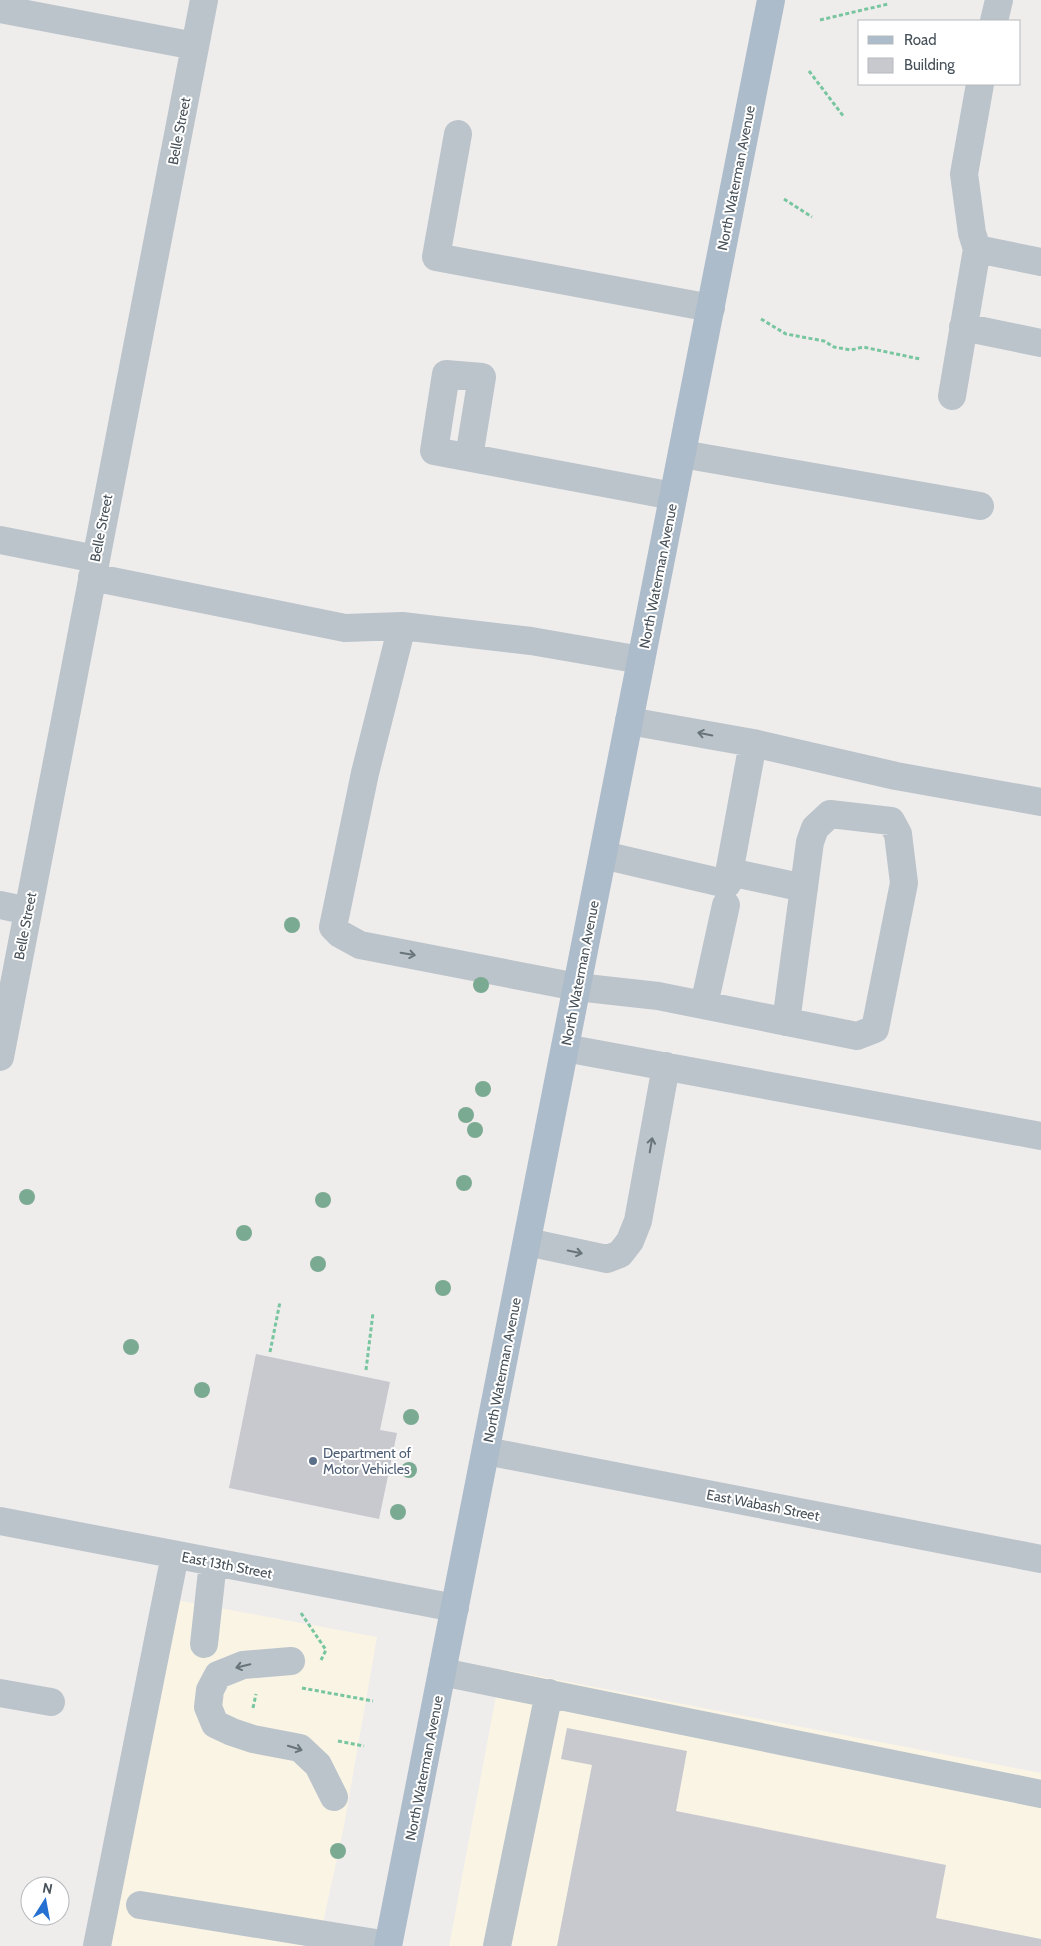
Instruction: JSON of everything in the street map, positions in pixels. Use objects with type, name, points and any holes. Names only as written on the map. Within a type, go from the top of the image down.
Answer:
[{"type":"main road","name":"North Waterman Avenue","points":[[388,1945],[771,0]]},
{"type":"street","name":"Belle Street","points":[[0,1057],[204,0]]},
{"type":"street","points":[[994,20],[999,0]]},
{"type":"street","points":[[0,9],[195,46]]},
{"type":"street","points":[[952,396],[977,249],[972,233],[964,174],[980,85]]},
{"type":"street","points":[[458,134],[436,257],[710,308]]},
{"type":"street","points":[[977,249],[1041,262]]},
{"type":"street","points":[[963,327],[1041,343]]},
{"type":"street","points":[[682,454],[980,506]]},
{"type":"street","points":[[469,458],[674,496]]},
{"type":"street","points":[[0,540],[94,568],[345,628],[402,626],[531,641],[641,660]]},
{"type":"street","points":[[402,626],[365,773],[333,927],[340,934],[360,945],[577,987],[658,996],[786,1022],[857,1036],[875,1029],[904,883],[898,834],[891,822],[830,814],[815,828],[810,842],[786,1022]]},
{"type":"street","points":[[629,721],[753,743],[896,776],[1041,802]]},
{"type":"street","points":[[603,855],[728,884],[753,743]]},
{"type":"street","points":[[730,872],[804,888]]},
{"type":"street","points":[[0,905],[28,911]]},
{"type":"street","points":[[704,1005],[726,905]]},
{"type":"street","points":[[565,1048],[1041,1136]]},
{"type":"street","points":[[527,1242],[607,1259],[620,1254],[630,1241],[638,1220],[666,1066]]},
{"type":"street","name":"East Wabash Street","points":[[486,1451],[1041,1559]]},
{"type":"street","name":"East 13th Street","points":[[0,1521],[455,1608]]},
{"type":"street","points":[[97,1946],[175,1555]]},
{"type":"street","points":[[204,1644],[213,1562]]},
{"type":"street","points":[[293,1674],[243,1665],[218,1675],[210,1690],[208,1707],[215,1724],[232,1732],[253,1739],[300,1748],[318,1765],[334,1797]]},
{"type":"street","points":[[442,1672],[1041,1794]]},
{"type":"street","points":[[0,1693],[51,1702]]},
{"type":"street","points":[[497,1946],[549,1693]]},
{"type":"street","points":[[140,1905],[388,1945]]},
{"type":"path","points":[[820,20],[888,4]]},
{"type":"path","points":[[809,71],[844,116]]},
{"type":"path","points":[[784,199],[812,217]]},
{"type":"path","points":[[761,319],[786,334],[824,341],[834,346],[851,350],[863,347],[920,359]]},
{"type":"path","points":[[270,1352],[280,1302]]},
{"type":"path","points":[[366,1370],[373,1313]]},
{"type":"path","points":[[293,1674],[373,1701]]},
{"type":"path","points":[[251,1717],[257,1689]]},
{"type":"shaded area","points":[[160,1597],[377,1637],[344,1826],[318,1946],[91,1946]]},
{"type":"shaded area","points":[[501,1669],[1041,1773],[1041,1946],[449,1946]]},
{"type":"building","name":"Department of Motor Vehicles","points":[[256,1354],[390,1382],[380,1430],[397,1433],[379,1519],[229,1488]]},
{"type":"building","points":[[567,1728],[687,1751],[676,1811],[946,1865],[936,1918],[1041,1939],[1041,1946],[557,1946],[592,1765],[561,1759]]},
{"type":"place","name":"Department of Motor Vehicles","points":[[313,1461]]}]
